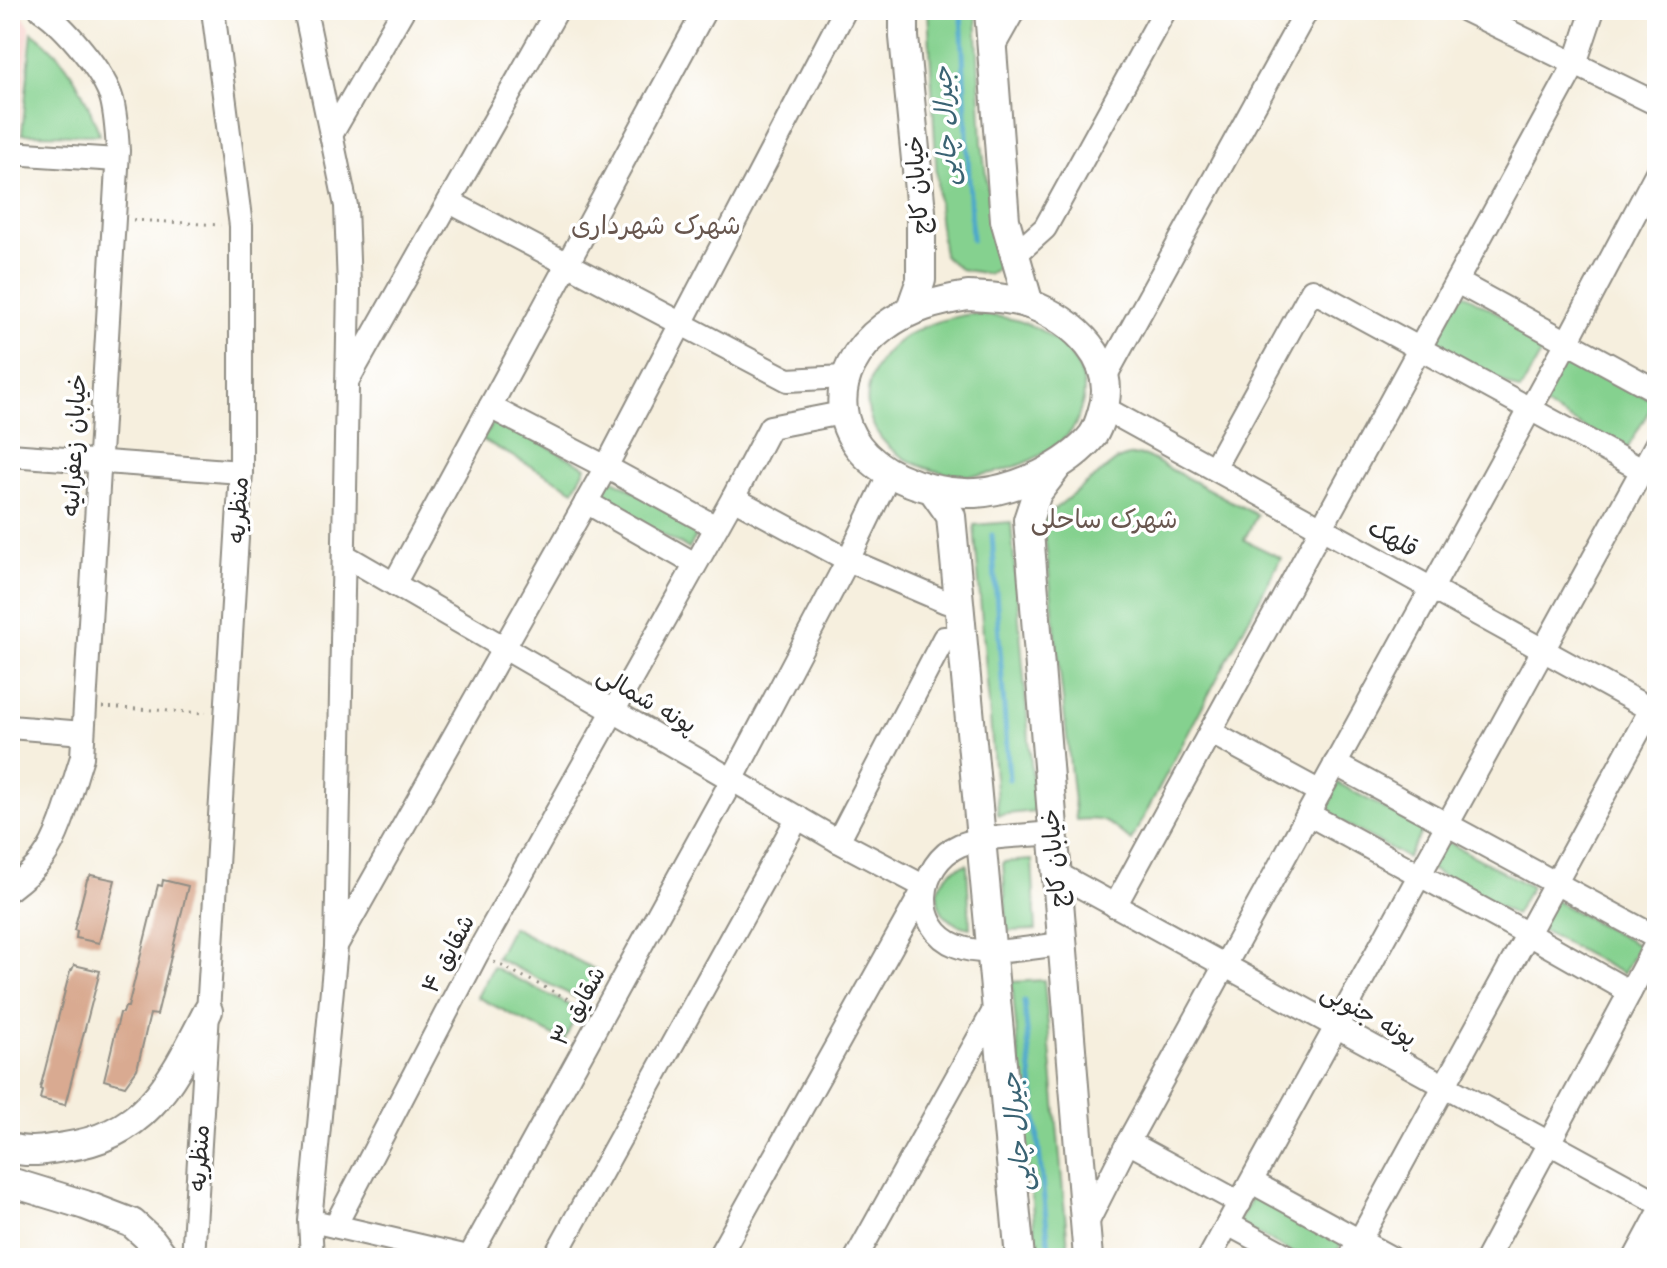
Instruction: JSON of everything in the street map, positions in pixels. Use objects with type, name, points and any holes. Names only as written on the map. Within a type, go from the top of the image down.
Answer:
[{"type":"main road","name":"خیابان کاج","points":[[904,10],[921,211],[921,280],[910,311]]},
{"type":"main road","points":[[989,10],[1005,220],[1029,304]]},
{"type":"main road","points":[[968,296],[999,297],[1029,304],[1058,318],[1084,338],[1098,356],[1105,377],[1107,391],[1104,408],[1094,433],[1057,467],[1018,485],[975,493],[932,489],[890,473],[873,462],[853,441],[842,413],[844,377],[863,345],[885,326],[910,311],[938,301],[968,296]]},
{"type":"main road","name":"خیابان کاج","points":[[1057,467],[1037,493],[1028,520],[1088,1258]]},
{"type":"main road","points":[[932,489],[951,516],[1020,1258]]},
{"type":"main road","name":"منظریه","points":[[18,1150],[81,1145],[130,1124],[165,1090],[208,1011]]},
{"type":"main road","points":[[13,1183],[45,1183],[53,1174],[51,1162],[18,1150]]},
{"type":"main road","points":[[13,1183],[132,1223],[165,1258]]},
{"type":"street","name":"خیابان زعفرانیه","points":[[10,889],[43,857],[58,828],[82,757],[117,160],[111,96],[89,57],[54,18],[41,10]]},
{"type":"street","name":"منظریه","points":[[193,1258],[241,472],[241,226],[213,10]]},
{"type":"street","points":[[305,10],[346,206],[349,287],[336,947],[310,1221],[312,1258]]},
{"type":"street","points":[[331,135],[403,10]]},
{"type":"street","points":[[348,379],[557,10]]},
{"type":"street","points":[[394,584],[705,10]]},
{"type":"street","points":[[336,947],[606,467],[845,10]]},
{"type":"street","points":[[992,49],[1014,10]]},
{"type":"street","points":[[1015,255],[1045,228],[1165,10]]},
{"type":"street","points":[[1105,377],[1307,10]]},
{"type":"street","points":[[1465,10],[1492,16],[1575,64],[1657,104]]},
{"type":"street","points":[[1115,906],[1575,64],[1593,10]]},
{"type":"street","points":[[10,153],[117,160]]},
{"type":"street","points":[[1085,1227],[1128,1142],[1657,172]]},
{"type":"street","points":[[450,202],[788,380],[844,377]]},
{"type":"street","points":[[1457,282],[1657,391]]},
{"type":"street","points":[[1214,468],[1312,290],[1642,470]]},
{"type":"street","points":[[490,407],[716,527]]},
{"type":"street","name":"قلهک","points":[[1104,408],[1543,650],[1655,707]]},
{"type":"street","name":"شقایق ۴","points":[[335,1226],[477,954],[770,427],[842,413]]},
{"type":"street","points":[[1209,1258],[1656,446]]},
{"type":"street","points":[[10,455],[241,472]]},
{"type":"street","name":"شقایق ۳","points":[[470,1258],[732,780],[848,560],[890,473]]},
{"type":"street","points":[[733,498],[848,560],[946,602],[959,602]]},
{"type":"street","points":[[586,502],[695,564]]},
{"type":"street","name":"پونه شمالی","points":[[344,555],[838,841],[925,887]]},
{"type":"street","points":[[838,841],[944,638],[962,637]]},
{"type":"street","points":[[1355,1249],[1655,707]]},
{"type":"street","points":[[10,727],[83,733]]},
{"type":"street","points":[[1210,732],[1320,792]]},
{"type":"street","points":[[1335,764],[1556,884],[1655,950],[1487,1258]]},
{"type":"street","points":[[1308,814],[1630,992]]},
{"type":"street","points":[[554,1258],[798,817]]},
{"type":"street","points":[[718,1258],[934,866],[946,853],[962,844],[1052,833]]},
{"type":"street","name":"پونه جنوبی","points":[[1056,873],[1657,1202]]},
{"type":"street","points":[[925,887],[924,901],[929,919],[939,934],[954,945],[972,951],[992,951],[1062,944]]},
{"type":"street","points":[[856,1258],[997,1005]]},
{"type":"street","points":[[1128,1142],[1240,1203]]},
{"type":"street","points":[[1252,1182],[1355,1249],[1391,1258]]},
{"type":"street","points":[[1635,1258],[1657,1217]]},
{"type":"street","points":[[310,1221],[470,1258]]},
{"type":"street","points":[[1228,1224],[1291,1258]]},
{"type":"path","points":[[114,219],[241,226]]},
{"type":"path","points":[[85,706],[226,715]]},
{"type":"path","points":[[477,954],[602,1017]]},
{"type":"shaded area","points":[[10,10],[21,14],[30,26],[18,136],[10,136]]},
{"type":"green space","points":[[928,10],[976,10],[982,143],[999,268],[988,274],[960,269],[944,256],[939,219]]},
{"type":"green space","points":[[32,32],[57,54],[75,78],[100,135],[22,134]]},
{"type":"green space","points":[[1462,293],[1548,341],[1520,391],[1434,342]]},
{"type":"green space","points":[[971,314],[1013,319],[1033,326],[1059,343],[1078,366],[1084,395],[1074,427],[1049,450],[1006,470],[963,475],[929,469],[895,452],[881,438],[872,422],[868,404],[875,369],[886,353],[903,338],[936,322]]},
{"type":"green space","points":[[1569,353],[1654,402],[1626,451],[1540,403]]},
{"type":"green space","points":[[495,418],[586,467],[574,490],[483,440]]},
{"type":"green space","points":[[1144,455],[1257,515],[1244,540],[1281,558],[1131,841],[1106,822],[1076,820],[1043,518],[1117,460]]},
{"type":"green space","points":[[610,478],[701,527],[689,549],[598,500]]},
{"type":"green space","points":[[1011,522],[1035,811],[998,815],[974,525]]},
{"type":"green space","points":[[1338,783],[1423,830],[1407,858],[1323,811]]},
{"type":"green space","points":[[1446,841],[1531,887],[1515,915],[1430,869]]},
{"type":"green space","points":[[1032,860],[1036,930],[1007,931],[1003,862]]},
{"type":"green space","points":[[967,864],[970,928],[946,917],[938,898],[944,878]]},
{"type":"green space","points":[[1554,900],[1639,946],[1623,974],[1538,928]]},
{"type":"green space","points":[[512,927],[598,971],[583,1001],[496,958]]},
{"type":"green space","points":[[493,967],[579,1010],[564,1041],[477,997]]},
{"type":"green space","points":[[1044,980],[1069,1258],[1037,1258],[1012,982]]},
{"type":"green space","points":[[1255,1192],[1343,1241],[1333,1258],[1301,1258],[1238,1223]]},
{"type":"building","points":[[91,875],[115,880],[99,943],[76,938],[77,931],[74,930]]},
{"type":"building","points":[[163,880],[188,886],[157,1015],[150,1014],[137,1069],[125,1086],[104,1080],[120,1013],[128,1007],[158,885],[162,886]]},
{"type":"building","points":[[74,965],[100,971],[65,1105],[40,1099],[40,1089]]},
{"type":"waterway","name":"جیرال چایی","points":[[961,10],[972,240]]},
{"type":"waterway","name":"جیرال چایی","points":[[992,535],[1009,779]]},
{"type":"waterway","name":"جیرال چایی","points":[[1024,1001],[1050,1258]]},
{"type":"district","name":"شهرک شهرداری","points":[[656,226]]},
{"type":"district","name":"شهرک ساحلی","points":[[1104,520]]}]
